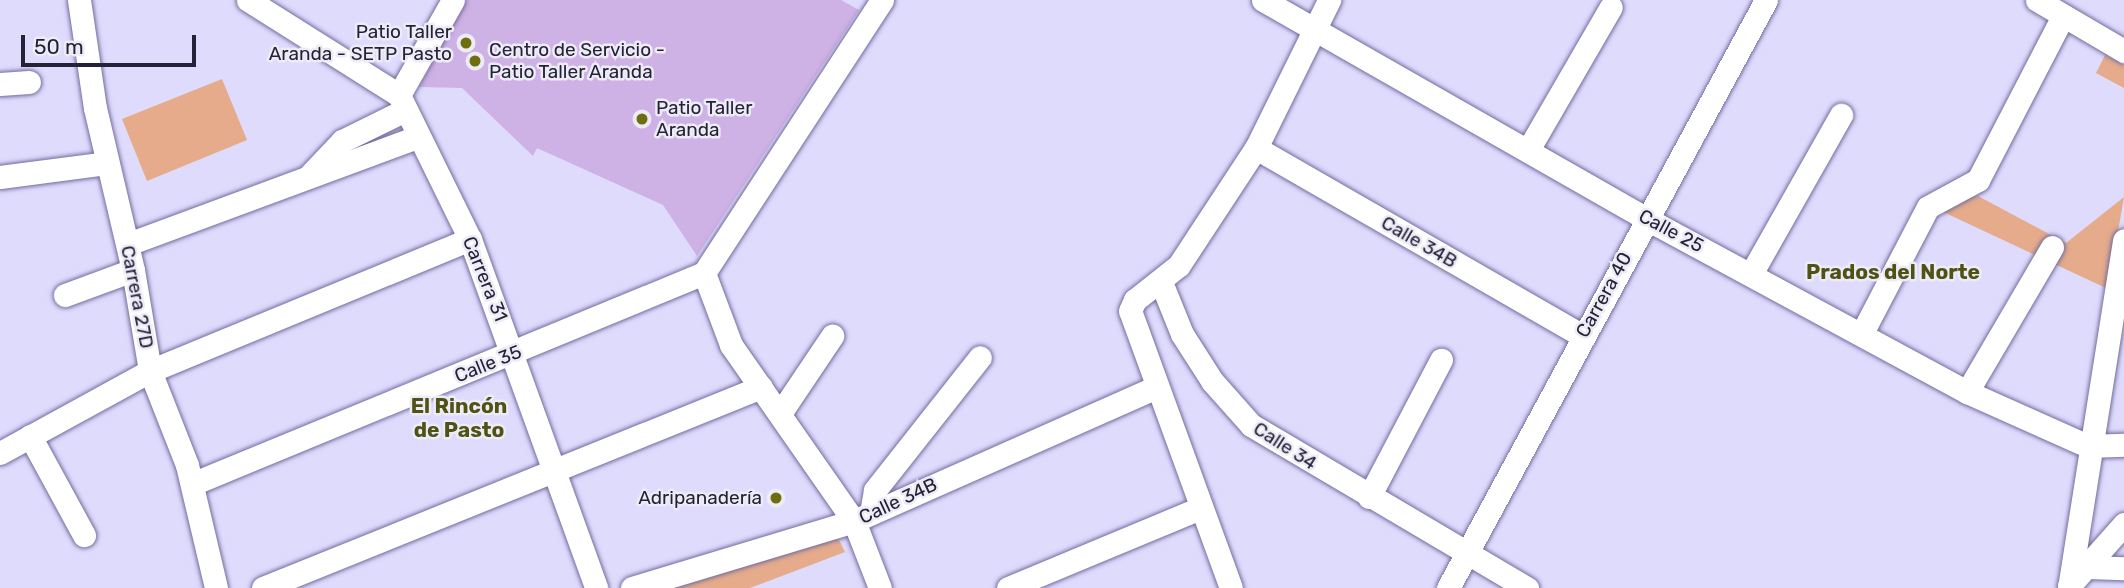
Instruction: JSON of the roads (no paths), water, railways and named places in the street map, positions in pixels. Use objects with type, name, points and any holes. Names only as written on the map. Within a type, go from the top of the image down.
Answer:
[{"type":"street","name":"Carrera 27D","points":[[79,0],[106,163],[128,244],[150,371],[192,484],[216,588]]},
{"type":"street","points":[[248,0],[402,102]]},
{"type":"street","points":[[308,178],[342,141],[402,102],[453,0]]},
{"type":"street","points":[[880,588],[863,517],[731,345],[704,273],[882,0]]},
{"type":"street","name":"Calle 25","points":[[1263,0],[1315,27],[1647,219],[1862,332],[1967,392],[2088,446]]},
{"type":"street","points":[[1231,588],[1198,509],[1154,388],[1130,311],[1135,300],[1179,265],[1256,148],[1329,0]]},
{"type":"street","name":"Carrera 40","points":[[1465,554],[1581,335],[1766,0]]},
{"type":"street","points":[[2037,0],[2124,51]]},
{"type":"street","points":[[1528,150],[1611,7]]},
{"type":"street","points":[[1862,332],[1928,207],[1978,180],[2063,16]]},
{"type":"street","points":[[0,83],[29,82]]},
{"type":"street","name":"Carrera 31","points":[[402,102],[470,239],[514,354],[553,474],[596,588]]},
{"type":"street","points":[[1751,274],[1841,115]]},
{"type":"street","points":[[128,244],[418,137]]},
{"type":"street","name":"Calle 34B","points":[[1256,148],[1581,335]]},
{"type":"street","points":[[0,177],[106,163]]},
{"type":"street","points":[[1,449],[150,371],[470,239]]},
{"type":"street","points":[[2069,587],[2088,446],[2115,343],[2124,240]]},
{"type":"street","points":[[1967,392],[2052,247]]},
{"type":"street","points":[[65,295],[133,271]]},
{"type":"street","name":"Calle 35","points":[[192,484],[514,354],[704,273]]},
{"type":"street","name":"Calle 34","points":[[1161,282],[1182,334],[1212,381],[1251,425],[1369,498],[1527,588]]},
{"type":"street","points":[[781,412],[832,336]]},
{"type":"street","points":[[863,517],[882,481],[980,357]]},
{"type":"street","points":[[1369,498],[1441,360]]},
{"type":"street","points":[[263,588],[553,474],[761,387]]},
{"type":"street","name":"Calle 34B","points":[[632,588],[863,517],[1154,388]]},
{"type":"street","points":[[30,436],[83,535]]},
{"type":"street","points":[[2088,446],[2124,445]]},
{"type":"street","points":[[1008,588],[1198,509]]},
{"type":"street","points":[[2069,587],[2124,524]]},
{"type":"street","points":[[1448,588],[1465,554]]},
{"type":"street","points":[[2087,566],[2124,568]]},
{"type":"place","name":"Patio Taller Aranda - SETP Pasto","points":[[466,43]]},
{"type":"place","name":"Centro de Servicio - Patio Taller Aranda","points":[[475,61]]},
{"type":"place","name":"Patio Taller Aranda","points":[[642,119]]},
{"type":"place","name":"Adripanadería","points":[[776,498]]},
{"type":"district","name":"Prados del Norte","points":[[1893,272]]},
{"type":"district","name":"El Rincón de Pasto","points":[[459,418]]}]
